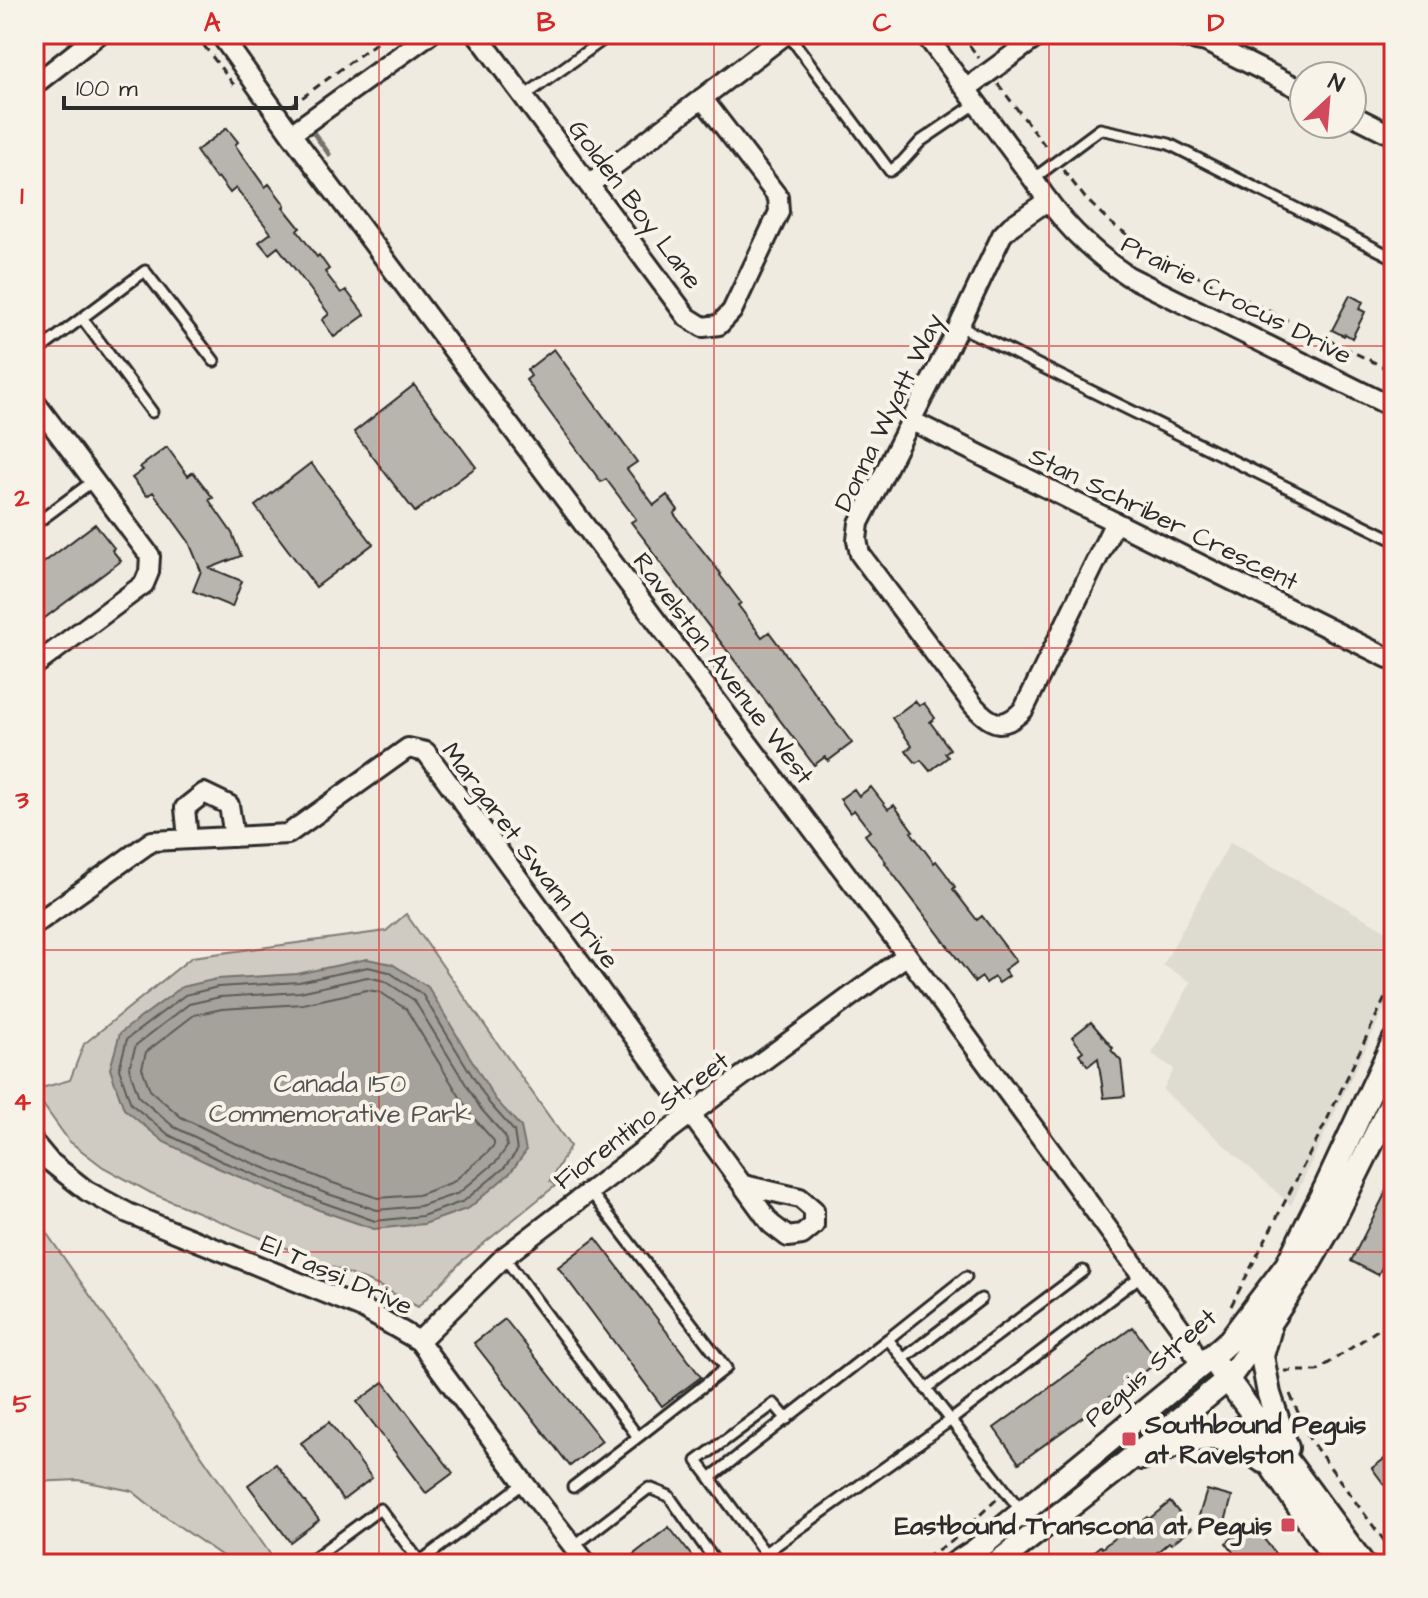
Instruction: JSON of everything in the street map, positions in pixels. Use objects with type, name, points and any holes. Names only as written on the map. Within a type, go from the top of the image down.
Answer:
[{"type":"street","points":[[34,85],[99,34]]},
{"type":"street","name":"Ravelston Avenue West","points":[[220,34],[291,134],[907,955],[1206,1362]]},
{"type":"street","points":[[291,134],[430,34]]},
{"type":"street","name":"Golden Boy Lane","points":[[477,34],[687,317],[703,327],[719,325],[732,311],[779,212],[778,197],[702,98]]},
{"type":"street","points":[[589,185],[787,34]]},
{"type":"street","name":"Prairie Crocus Drive","points":[[925,34],[1047,201],[1101,259],[1128,276],[1393,407]]},
{"type":"street","points":[[972,96],[989,72],[1041,34]]},
{"type":"street","points":[[1165,34],[1206,42],[1288,83]]},
{"type":"street","points":[[1368,123],[1394,136]]},
{"type":"street","name":"Donna Wyatt Way","points":[[1047,201],[1002,235],[859,523],[857,540],[860,554],[974,706],[984,717],[999,724],[1013,720],[1024,709],[1115,522]]},
{"type":"street","points":[[34,401],[150,556],[144,584],[34,666]]},
{"type":"street","name":"Stan Schriber Crescent","points":[[912,421],[1388,658],[1394,658]]},
{"type":"street","name":"Margaret Swann Drive","points":[[34,925],[152,841],[288,834],[408,748],[426,752],[744,1185]]},
{"type":"street","points":[[188,839],[185,808],[204,793],[229,805],[234,837]]},
{"type":"street","name":"Fiorentino Street","points":[[419,1341],[504,1257],[692,1113],[907,955]]},
{"type":"street","name":"Peguis Street","points":[[955,1564],[979,1557],[1022,1512],[1230,1340],[1287,1265],[1394,1041]]},
{"type":"street","name":"Peguis Street","points":[[996,1564],[1222,1384],[1272,1319],[1330,1227],[1394,1098]]},
{"type":"street","name":"El Tassi Drive","points":[[34,1143],[49,1161],[87,1191],[115,1206],[362,1308],[419,1341],[587,1564]]},
{"type":"street","points":[[1272,1319],[1262,1356],[1269,1394],[1295,1472]]},
{"type":"street","points":[[1206,1362],[1295,1472],[1363,1564]]},
{"type":"street","points":[[1222,1384],[1271,1466],[1338,1564]]},
{"type":"street","points":[[1123,1465],[1173,1446],[1213,1438],[1241,1447],[1271,1466]]},
{"type":"lane","points":[[523,97],[611,34]]},
{"type":"lane","points":[[787,34],[890,171],[972,96]]},
{"type":"lane","points":[[1033,179],[1100,129],[1169,144],[1394,258]]},
{"type":"lane","points":[[34,354],[145,271],[214,361]]},
{"type":"lane","points":[[82,318],[152,412]]},
{"type":"lane","points":[[959,326],[1394,540]]},
{"type":"lane","points":[[34,525],[93,481]]},
{"type":"lane","points":[[573,1487],[726,1368],[590,1191]]},
{"type":"lane","points":[[504,1257],[638,1437]]},
{"type":"lane","points":[[926,1389],[1083,1271]]},
{"type":"lane","points":[[765,1553],[951,1420],[1142,1275]]},
{"type":"lane","points":[[710,1478],[966,1277]]},
{"type":"lane","points":[[903,1359],[981,1299]]},
{"type":"lane","points":[[888,1339],[1022,1512]]},
{"type":"lane","points":[[774,1564],[697,1461],[774,1404],[787,1419]]},
{"type":"lane","points":[[736,1432],[749,1448]]},
{"type":"lane","points":[[306,1564],[380,1509],[418,1563],[524,1483]]},
{"type":"lane","points":[[574,1546],[649,1488],[669,1496],[717,1564]]},
{"type":"lane","points":[[1171,1564],[1176,1560],[1195,1557],[1210,1564]]},
{"type":"path","points":[[195,34],[239,91]]},
{"type":"path","points":[[278,116],[388,34]]},
{"type":"path","points":[[961,34],[1086,199],[1112,224],[1166,261],[1394,372]]},
{"type":"path","points":[[1231,1307],[1325,1124],[1394,979]]},
{"type":"path","points":[[1280,1371],[1317,1371],[1382,1327],[1394,1327]]},
{"type":"path","points":[[1286,1385],[1310,1440],[1394,1554]]},
{"type":"shaded area","points":[[1230,842],[1394,935],[1394,988],[1291,1205],[1163,1090],[1174,1069],[1152,1054],[1191,982],[1163,965]]},
{"type":"green space","name":"Canada 150 Commemorative Park","points":[[406,914],[570,1146],[550,1181],[555,1186],[462,1261],[418,1307],[379,1286],[151,1193],[103,1167],[69,1141],[34,1092],[70,1080],[84,1044],[192,957],[386,931]]},
{"type":"green space","points":[[34,1215],[277,1564],[234,1564],[132,1491],[78,1480],[34,1482]]},
{"type":"water","name":"Canada 150 Commemorative Park","points":[[367,959],[392,964],[428,987],[495,1099],[521,1127],[526,1151],[510,1173],[469,1208],[424,1224],[374,1229],[218,1168],[164,1142],[124,1109],[110,1069],[120,1033],[182,987],[217,979],[297,974]]},
{"type":"building","points":[[227,128],[238,142],[235,145],[265,187],[269,184],[300,228],[297,230],[329,269],[325,272],[341,293],[346,290],[365,315],[334,337],[322,320],[329,314],[278,247],[269,254],[259,242],[271,233],[236,188],[230,193],[196,151]]},
{"type":"building","points":[[1350,295],[1363,302],[1359,309],[1365,312],[1352,338],[1332,330]]},
{"type":"building","points":[[554,349],[637,462],[627,469],[654,505],[667,495],[678,510],[674,514],[721,574],[741,603],[738,605],[762,637],[769,632],[852,743],[828,761],[825,757],[814,765],[650,549],[631,522],[636,519],[606,479],[601,482],[526,380],[531,376],[527,370]]},
{"type":"building","points":[[414,385],[476,467],[415,512],[354,432]]},
{"type":"building","points":[[167,447],[188,476],[193,472],[213,498],[209,500],[232,533],[241,556],[210,568],[242,581],[232,607],[193,591],[201,571],[189,542],[153,492],[147,496],[132,478],[143,470],[140,467]]},
{"type":"building","points":[[311,463],[373,544],[316,587],[255,506]]},
{"type":"building","points":[[95,524],[121,561],[34,626],[34,570]]},
{"type":"building","points":[[915,701],[919,706],[924,703],[935,718],[930,722],[950,749],[945,753],[948,757],[930,771],[921,760],[916,763],[906,751],[912,746],[892,718]]},
{"type":"building","points":[[871,787],[888,809],[894,805],[977,920],[982,916],[1016,961],[1004,970],[1009,976],[999,983],[994,977],[986,983],[982,977],[975,982],[865,835],[870,831],[854,810],[850,813],[840,799],[854,789],[859,796]]},
{"type":"building","points":[[1091,1022],[1121,1061],[1125,1096],[1104,1098],[1098,1058],[1088,1066],[1079,1054],[1083,1051],[1072,1037]]},
{"type":"building","points":[[1394,1176],[1394,1244],[1378,1275],[1351,1261]]},
{"type":"building","points":[[596,1238],[701,1377],[662,1406],[558,1267]]},
{"type":"building","points":[[505,1319],[602,1441],[570,1466],[474,1343]]},
{"type":"building","points":[[1133,1327],[1158,1362],[1019,1463],[994,1428]]},
{"type":"building","points":[[384,1382],[453,1473],[426,1493],[357,1402]]},
{"type":"building","points":[[329,1422],[372,1478],[343,1500],[301,1443]]},
{"type":"building","points":[[1394,1452],[1394,1498],[1372,1468]]},
{"type":"building","points":[[276,1464],[319,1520],[290,1542],[248,1485]]},
{"type":"building","points":[[1207,1490],[1232,1497],[1223,1529],[1197,1522]]},
{"type":"building","points":[[1170,1502],[1192,1528],[1148,1560],[1145,1556],[1136,1564],[1078,1564],[1100,1546],[1102,1548],[1123,1531],[1125,1534],[1147,1517],[1149,1519]]},
{"type":"building","points":[[1252,1523],[1283,1564],[1242,1564],[1226,1543]]},
{"type":"building","points":[[669,1527],[698,1564],[642,1564],[634,1554]]},
{"type":"waterway","points":[[310,128],[329,154]]},
{"type":"place","name":"Southbound Peguis at Ravelston","points":[[1129,1439]]},
{"type":"place","name":"Eastbound Transcona at Peguis","points":[[1288,1525]]}]
